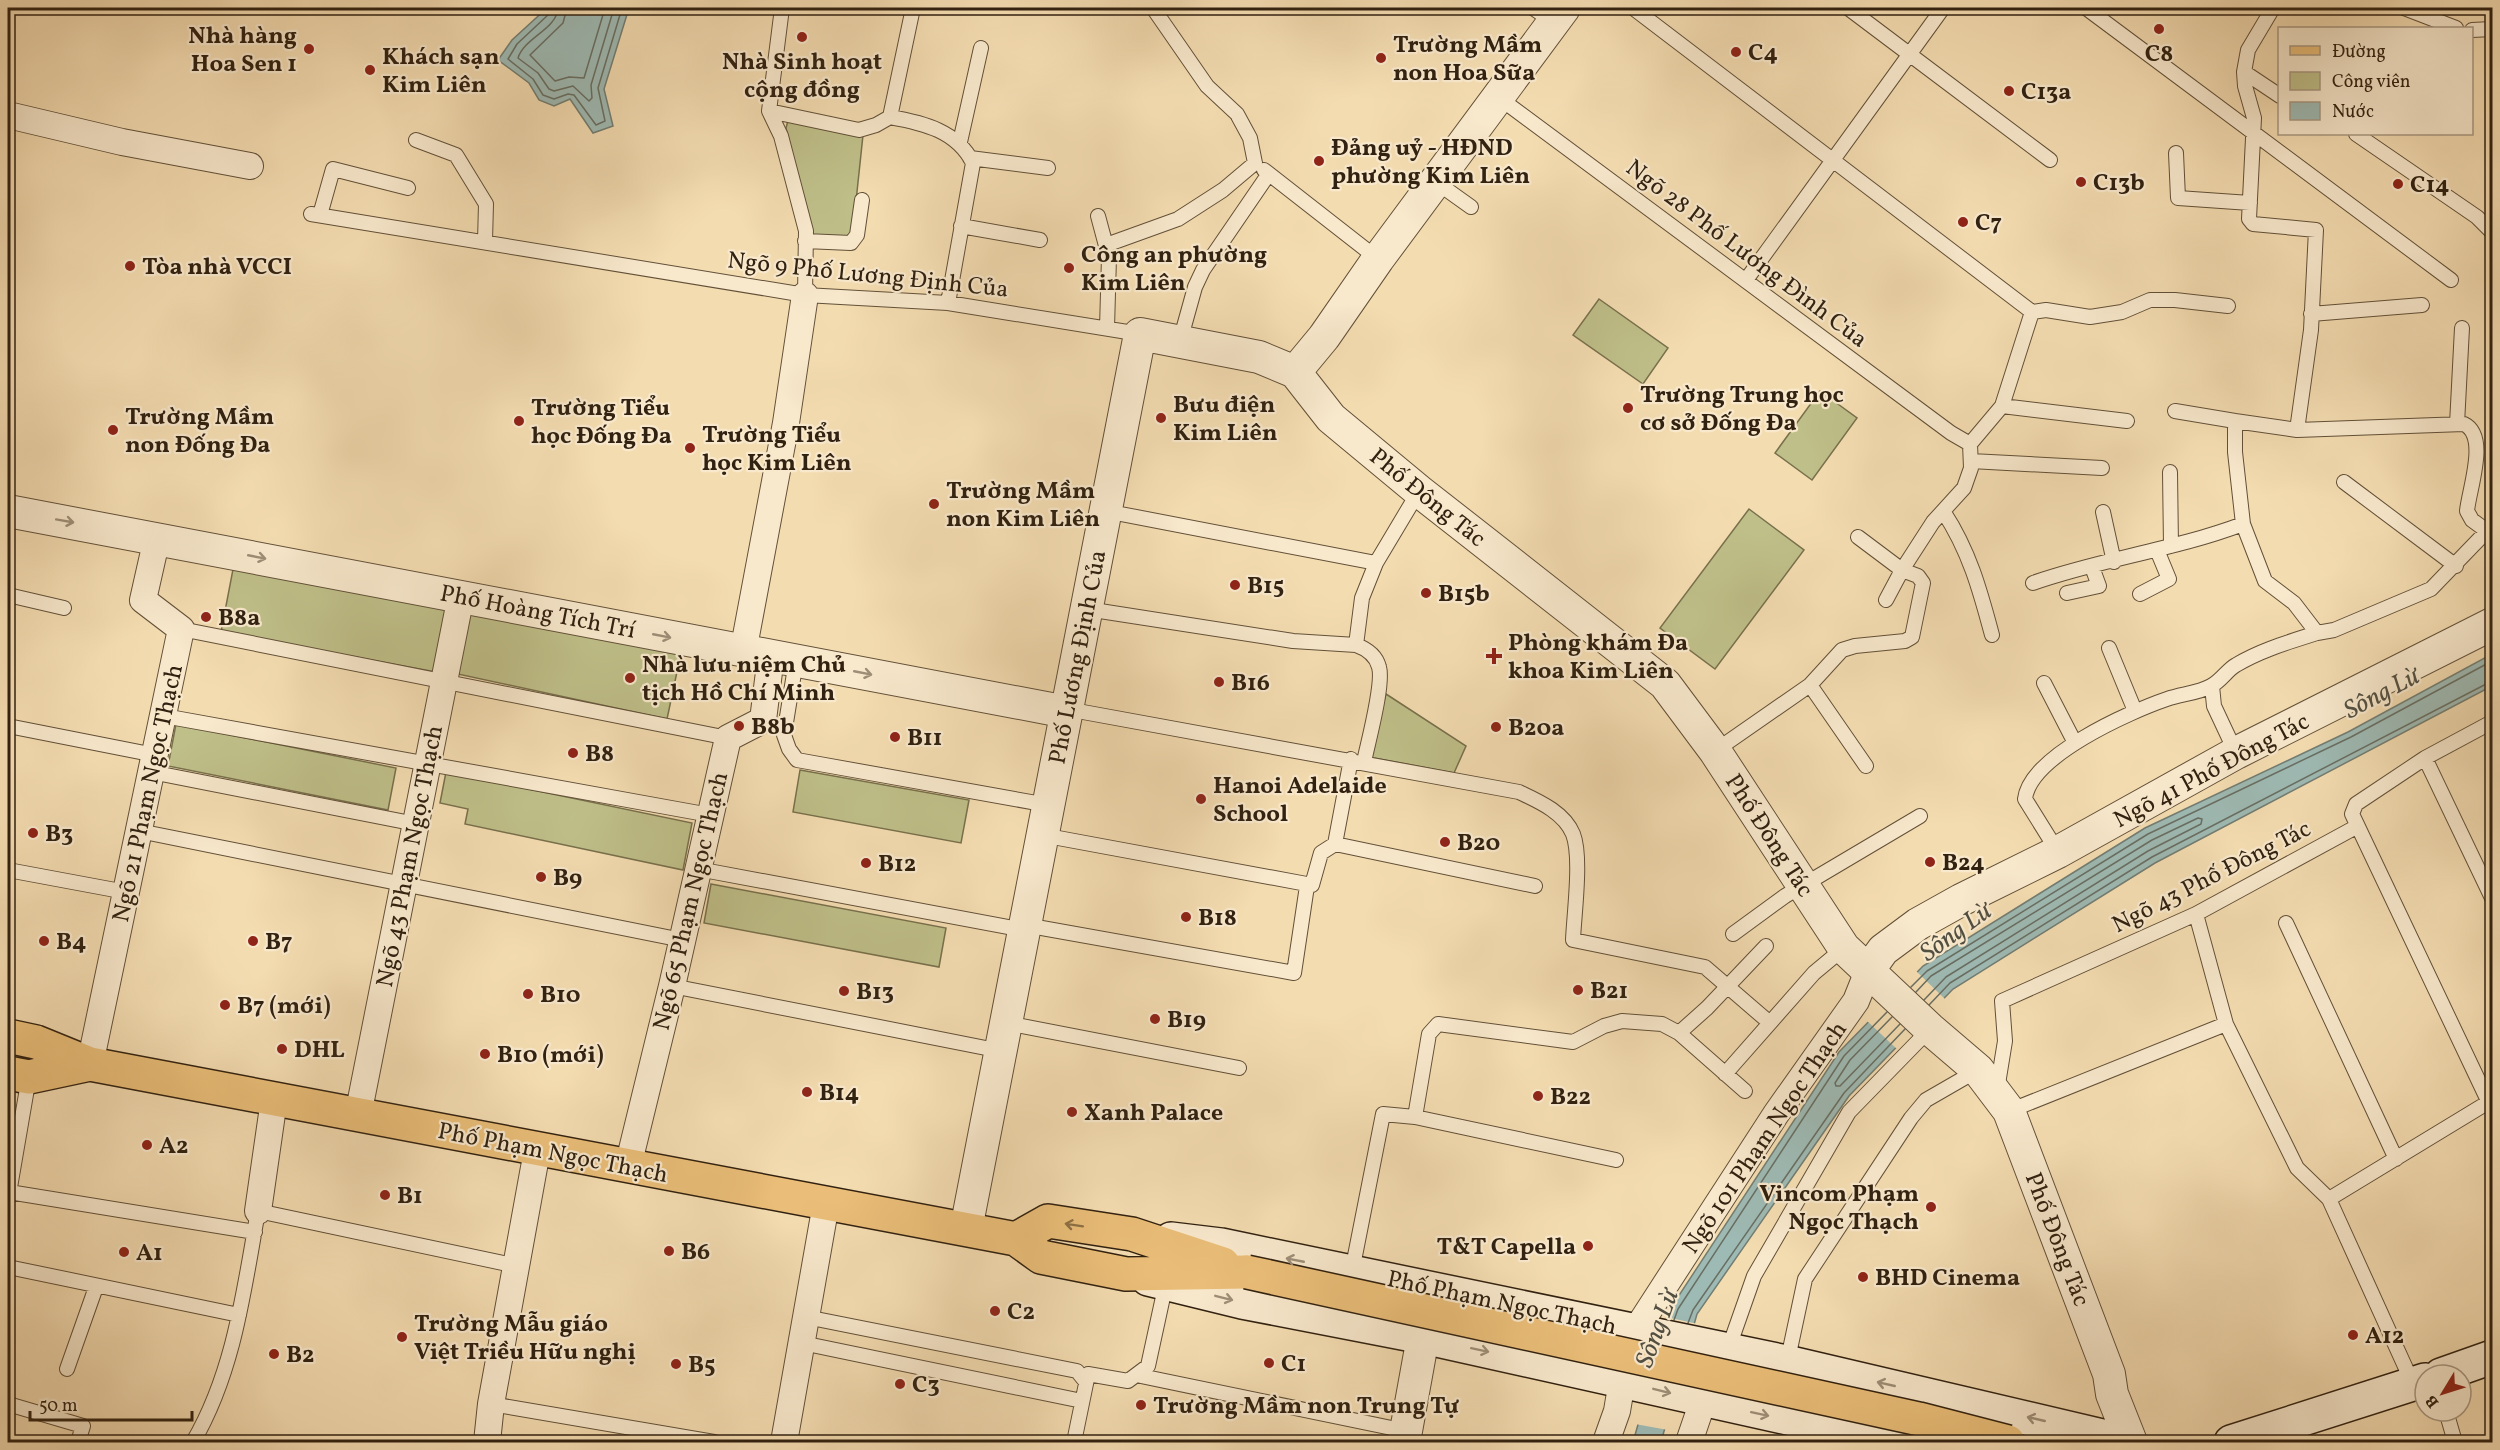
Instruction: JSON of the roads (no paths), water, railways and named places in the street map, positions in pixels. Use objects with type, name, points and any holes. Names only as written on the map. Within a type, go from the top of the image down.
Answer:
[{"type":"main road","name":"Phố Phạm Ngọc Thạch","points":[[8,1036],[36,1042],[90,1064],[537,1151],[1016,1239],[1041,1257],[1126,1274],[1242,1302],[1423,1337],[1896,1443]]},
{"type":"main road","name":"Phố Phạm Ngọc Thạch","points":[[18,1075],[90,1064]]},
{"type":"main road","name":"Phố Phạm Ngọc Thạch","points":[[1016,1239],[1048,1221],[1221,1245],[1601,1317],[1642,1332],[1943,1397],[2092,1439],[2130,1443]]},
{"type":"main road","points":[[1132,1234],[1247,1272],[1919,1419],[2008,1443]]},
{"type":"main road","points":[[1126,1274],[1247,1272]]},
{"type":"main road","points":[[2473,1364],[2493,1357]]},
{"type":"main road","points":[[2231,1443],[2291,1429],[2413,1385]]},
{"type":"main road","points":[[1935,1443],[1943,1397]]},
{"type":"street","points":[[1140,334],[1259,357],[1295,372],[1324,337],[1378,259],[1498,97],[1550,12]]},
{"type":"street","points":[[8,115],[122,142],[250,166]]},
{"type":"street","points":[[770,656],[786,423],[805,295]]},
{"type":"street","name":"Phố Lương Định Của","points":[[966,1229],[1140,334]]},
{"type":"street","name":"Phố Đông Tác","points":[[1295,372],[1331,418],[1419,491],[1665,684],[1715,751],[1844,948],[1994,1091],[2109,1374],[2112,1394],[2130,1443]]},
{"type":"street","name":"Phố Hoàng Tích Trí","points":[[8,511],[1068,712]]},
{"type":"street","name":"Ngõ 21 Phạm Ngọc Thạch","points":[[90,1064],[181,629],[143,600],[157,538]]},
{"type":"street","name":"Ngõ 43 Phạm Ngọc Thạch","points":[[358,1115],[461,596]]},
{"type":"street","name":"Ngõ 41 Phố Đông Tác","points":[[1876,979],[1883,950],[1918,924],[2058,852],[2236,753],[2493,624]]},
{"type":"street","name":"Ngõ 65 Phạm Ngọc Thạch","points":[[628,1166],[672,986],[728,738],[763,720],[770,656]]},
{"type":"street","name":"Ngõ 101 Phạm Ngọc Thạch","points":[[1642,1332],[1776,1114],[1856,1000],[1876,979]]},
{"type":"street","points":[[257,1222],[274,1100]]},
{"type":"street","points":[[487,1443],[491,1404],[537,1151]]},
{"type":"street","points":[[784,1443],[826,1204]]},
{"type":"street","points":[[1405,1437],[1423,1337]]},
{"type":"street","points":[[1606,1443],[1617,1411],[1622,1381]]},
{"type":"street","points":[[2092,1439],[2112,1394]]},
{"type":"street","points":[[1689,1443],[1702,1401]]},
{"type":"lane","points":[[782,8],[769,111],[781,136],[806,231],[805,295]]},
{"type":"lane","points":[[890,117],[913,8]]},
{"type":"lane","points":[[1153,8],[1207,86],[1237,114],[1250,138],[1255,163],[1378,259]]},
{"type":"lane","points":[[1633,8],[2032,312],[2046,310],[2090,317],[2122,312],[2150,300],[2175,300],[2228,306]]},
{"type":"lane","points":[[1848,8],[2050,160]]},
{"type":"lane","points":[[1746,280],[1943,8]]},
{"type":"lane","points":[[2086,8],[2451,280]]},
{"type":"lane","points":[[2273,8],[2248,50],[2244,72],[2245,86],[2254,118],[2249,219],[2253,224],[2316,230],[2312,314],[2297,430]]},
{"type":"lane","points":[[2404,8],[2453,27]]},
{"type":"lane","points":[[2473,30],[2493,29]]},
{"type":"lane","points":[[960,142],[981,48]]},
{"type":"lane","points":[[2244,72],[2278,95]]},
{"type":"lane","name":"Ngõ 28 Phố Lương Đình Của","points":[[1498,97],[1951,433],[1970,444]]},
{"type":"lane","points":[[769,111],[859,129],[876,125],[890,117],[915,122],[960,142],[973,163],[948,303]]},
{"type":"lane","points":[[2357,135],[2468,210],[2493,232]]},
{"type":"lane","points":[[416,140],[456,155],[486,204],[485,241]]},
{"type":"lane","points":[[2176,153],[2178,198],[2250,203]]},
{"type":"lane","points":[[970,158],[1048,168]]},
{"type":"lane","points":[[1106,245],[1178,219],[1223,190],[1255,163]]},
{"type":"lane","name":"Ngõ 9 Phố Lương Định Của","points":[[408,188],[333,169],[315,214],[805,295],[948,303],[1140,334]]},
{"type":"lane","points":[[1180,341],[1192,296],[1203,270],[1268,175]]},
{"type":"lane","points":[[1436,182],[1471,207]]},
{"type":"lane","points":[[805,241],[851,243],[857,235],[862,200]]},
{"type":"lane","points":[[1098,216],[1109,257],[1107,328]]},
{"type":"lane","points":[[961,226],[1040,240]]},
{"type":"lane","points":[[2312,314],[2422,305]]},
{"type":"lane","points":[[1886,600],[1933,522],[1964,488],[1971,461],[1970,444],[2002,406],[2032,312]]},
{"type":"lane","points":[[2457,424],[2462,328]]},
{"type":"lane","points":[[2002,406],[2127,421]]},
{"type":"lane","points":[[2058,852],[2025,800],[2026,789],[2038,775],[2075,743],[2135,711],[2212,686],[2234,666],[2272,647],[2334,630],[2431,589],[2456,566],[2487,531],[2472,520],[2467,511],[2475,474],[2476,435],[2472,427],[2457,424],[2297,430],[2175,411]]},
{"type":"lane","points":[[2235,421],[2235,452],[2243,524],[2265,581],[2294,603],[2317,633]]},
{"type":"lane","points":[[1971,461],[2102,468]]},
{"type":"lane","points":[[2170,472],[2171,546]]},
{"type":"lane","points":[[2344,482],[2456,566]]},
{"type":"lane","points":[[1356,645],[1362,598],[1376,563],[1419,491]]},
{"type":"lane","points":[[1105,511],[1376,563]]},
{"type":"lane","points":[[1943,511],[1959,535],[1975,572],[1992,635]]},
{"type":"lane","points":[[2103,512],[2114,562]]},
{"type":"lane","points":[[2033,583],[2068,570],[2114,562],[2243,524]]},
{"type":"lane","points":[[1715,751],[1810,685],[1842,650],[1855,646],[1905,641],[1912,637],[1923,583],[1918,576],[1902,570],[1858,537]]},
{"type":"lane","points":[[2140,594],[2169,579],[2157,550]]},
{"type":"lane","points":[[2067,593],[2099,585],[2092,567]]},
{"type":"lane","points":[[8,595],[64,608]]},
{"type":"lane","points":[[1042,836],[1307,886],[1312,885],[1321,853],[1335,844],[1378,688],[1380,667],[1369,650],[1356,645],[1293,641],[1087,609]]},
{"type":"lane","points":[[181,629],[728,738]]},
{"type":"lane","points":[[2109,648],[2135,711]]},
{"type":"lane","points":[[770,656],[784,735],[789,749],[797,760],[1048,805]]},
{"type":"lane","points":[[2044,683],[2075,743]]},
{"type":"lane","points":[[1810,685],[1866,766]]},
{"type":"lane","points":[[2212,686],[2214,706],[2236,753]]},
{"type":"lane","points":[[1068,712],[1083,712],[1357,760],[1519,792],[1544,804],[1559,816],[1572,833],[1576,850],[1573,940],[1683,961],[1705,968],[1728,985],[1770,1023]]},
{"type":"lane","points":[[164,716],[428,762],[710,815]]},
{"type":"lane","points":[[2329,1199],[2491,1104],[2356,827],[2352,814],[2356,804],[2425,758],[2493,722]]},
{"type":"lane","points":[[8,726],[153,763],[416,824]]},
{"type":"lane","points":[[2425,758],[2493,898]]},
{"type":"lane","points":[[1733,934],[1785,896],[1920,816]]},
{"type":"lane","name":"Ngõ 43 Phố Đông Tác","points":[[1994,1091],[2005,1041],[2002,1001],[2196,914],[2356,827]]},
{"type":"lane","points":[[139,831],[682,940]]},
{"type":"lane","points":[[1335,844],[1535,886]]},
{"type":"lane","points":[[698,869],[1025,928],[1294,973],[1307,886]]},
{"type":"lane","points":[[8,870],[126,892]]},
{"type":"lane","points":[[2196,914],[2226,1024],[2298,1168],[2329,1199],[2417,1363]]},
{"type":"lane","points":[[2286,922],[2396,1159]]},
{"type":"lane","points":[[1679,1033],[1766,946]]},
{"type":"lane","points":[[1725,1074],[1814,973],[1844,948]]},
{"type":"lane","points":[[672,986],[1003,1037],[1239,1068]]},
{"type":"lane","points":[[1415,1117],[1429,1034],[1438,1024],[1574,1042],[1604,1026],[1622,1021],[1662,1024],[1679,1033],[1745,1091]]},
{"type":"lane","points":[[1791,1363],[1789,1354],[1805,1279],[1911,1118],[1926,1100],[1994,1091],[2226,1024]]},
{"type":"lane","points":[[1722,1348],[1754,1275],[1849,1112],[1930,1029]]},
{"type":"lane","points":[[18,1075],[8,1196],[257,1222],[517,1266]]},
{"type":"lane","points":[[1352,1271],[1383,1114],[1415,1117],[1616,1160]]},
{"type":"lane","points":[[193,1443],[208,1418],[235,1340],[257,1222]]},
{"type":"lane","points":[[8,1268],[239,1315]]},
{"type":"lane","points":[[1074,1443],[1088,1374],[1128,1381],[1148,1366],[1166,1283]]},
{"type":"lane","points":[[67,1369],[96,1287]]},
{"type":"lane","points":[[806,1317],[1077,1371],[1086,1382]]},
{"type":"lane","points":[[802,1343],[1082,1401]]},
{"type":"lane","points":[[1136,1375],[1405,1437]]},
{"type":"lane","points":[[8,1404],[83,1426],[78,1443]]},
{"type":"lane","points":[[491,1404],[714,1443]]},
{"type":"lane","points":[[2449,1423],[2455,1443]]},
{"type":"water","points":[[547,8],[629,8],[604,89],[613,126],[593,133],[570,99],[554,106],[539,100],[529,83],[498,60],[512,40]]},
{"type":"water","points":[[2492,654],[2492,686],[2155,863],[1953,989],[1849,1096],[1697,1314],[1661,1442],[1633,1442],[1672,1306],[1839,1052],[1923,966],[2145,828],[2348,732]]},
{"type":"place","name":"C8","points":[[2159,29]]},
{"type":"place","name":"Nhà Sinh hoạt cộng đồng","points":[[802,37]]},
{"type":"place","name":"Nhà hàng Hoa Sen 1","points":[[309,49]]},
{"type":"place","name":"C4","points":[[1736,52]]},
{"type":"place","name":"Trường Mầm non Hoa Sữa","points":[[1381,58]]},
{"type":"place","name":"Khách sạn Kim Liên","points":[[370,70]]},
{"type":"place","name":"C13a","points":[[2009,91]]},
{"type":"place","name":"Đảng uỷ - HĐND phường Kim Liên","points":[[1319,161]]},
{"type":"place","name":"C13b","points":[[2081,182]]},
{"type":"place","name":"C14","points":[[2398,184]]},
{"type":"place","name":"C7","points":[[1963,222]]},
{"type":"place","name":"Tòa nhà VCCI","points":[[130,266]]},
{"type":"place","name":"Công an phường Kim Liên","points":[[1069,268]]},
{"type":"place","name":"Trường Trung học cơ sở Đống Đa","points":[[1628,408]]},
{"type":"place","name":"Bưu điện Kim Liên","points":[[1161,418]]},
{"type":"place","name":"Trường Tiểu học Đống Đa","points":[[519,421]]},
{"type":"place","name":"Trường Mầm non Đống Đa","points":[[113,430]]},
{"type":"place","name":"Trường Tiểu học Kim Liên","points":[[690,448]]},
{"type":"place","name":"Trường Mầm non Kim Liên","points":[[934,504]]},
{"type":"place","name":"B15","points":[[1235,585]]},
{"type":"place","name":"B15b","points":[[1426,593]]},
{"type":"place","name":"B8a","points":[[206,617]]},
{"type":"place","name":"Phòng khám Đa khoa Kim Liên","points":[[1494,656]]},
{"type":"place","name":"Nhà lưu niệm Chủ tịch Hồ Chí Minh","points":[[630,678]]},
{"type":"place","name":"B16","points":[[1219,682]]},
{"type":"place","name":"B8b","points":[[739,726]]},
{"type":"place","name":"B20a","points":[[1496,727]]},
{"type":"place","name":"B11","points":[[895,737]]},
{"type":"place","name":"B8","points":[[573,753]]},
{"type":"place","name":"Hanoi Adelaide School","points":[[1201,799]]},
{"type":"place","name":"B3","points":[[33,833]]},
{"type":"place","name":"B20","points":[[1445,842]]},
{"type":"place","name":"B24","points":[[1930,862]]},
{"type":"place","name":"B12","points":[[866,863]]},
{"type":"place","name":"B9","points":[[541,877]]},
{"type":"place","name":"B18","points":[[1186,917]]},
{"type":"place","name":"B4","points":[[44,941]]},
{"type":"place","name":"B7","points":[[253,941]]},
{"type":"place","name":"B21","points":[[1578,990]]},
{"type":"place","name":"B13","points":[[844,991]]},
{"type":"place","name":"B10","points":[[528,994]]},
{"type":"place","name":"B7 (mới)","points":[[225,1005]]},
{"type":"place","name":"B19","points":[[1155,1019]]},
{"type":"place","name":"DHL","points":[[282,1049]]},
{"type":"place","name":"B10 (mới)","points":[[485,1054]]},
{"type":"place","name":"B14","points":[[807,1092]]},
{"type":"place","name":"B22","points":[[1538,1096]]},
{"type":"place","name":"Xanh Palace","points":[[1072,1112]]},
{"type":"place","name":"A2","points":[[147,1145]]},
{"type":"place","name":"B1","points":[[385,1195]]},
{"type":"place","name":"Vincom Phạm Ngọc Thạch","points":[[1931,1207]]},
{"type":"place","name":"T&T Capella","points":[[1588,1246]]},
{"type":"place","name":"B6","points":[[669,1251]]},
{"type":"place","name":"A1","points":[[124,1252]]},
{"type":"place","name":"BHD Cinema","points":[[1863,1277]]},
{"type":"place","name":"C2","points":[[995,1311]]},
{"type":"place","name":"A12","points":[[2353,1335]]},
{"type":"place","name":"Trường Mẫu giáo Việt Triều Hữu nghị","points":[[402,1337]]},
{"type":"place","name":"B2","points":[[274,1354]]},
{"type":"place","name":"C1","points":[[1269,1363]]},
{"type":"place","name":"B5","points":[[676,1364]]},
{"type":"place","name":"C3","points":[[900,1384]]},
{"type":"place","name":"Trường Mầm non Trung Tự","points":[[1141,1405]]},
{"type":"water label","name":"Sông Lừ","points":[[2381,692]]},
{"type":"water label","name":"Sông Lừ","points":[[1955,931]]},
{"type":"water label","name":"Sông Lừ","points":[[1656,1328]]}]
